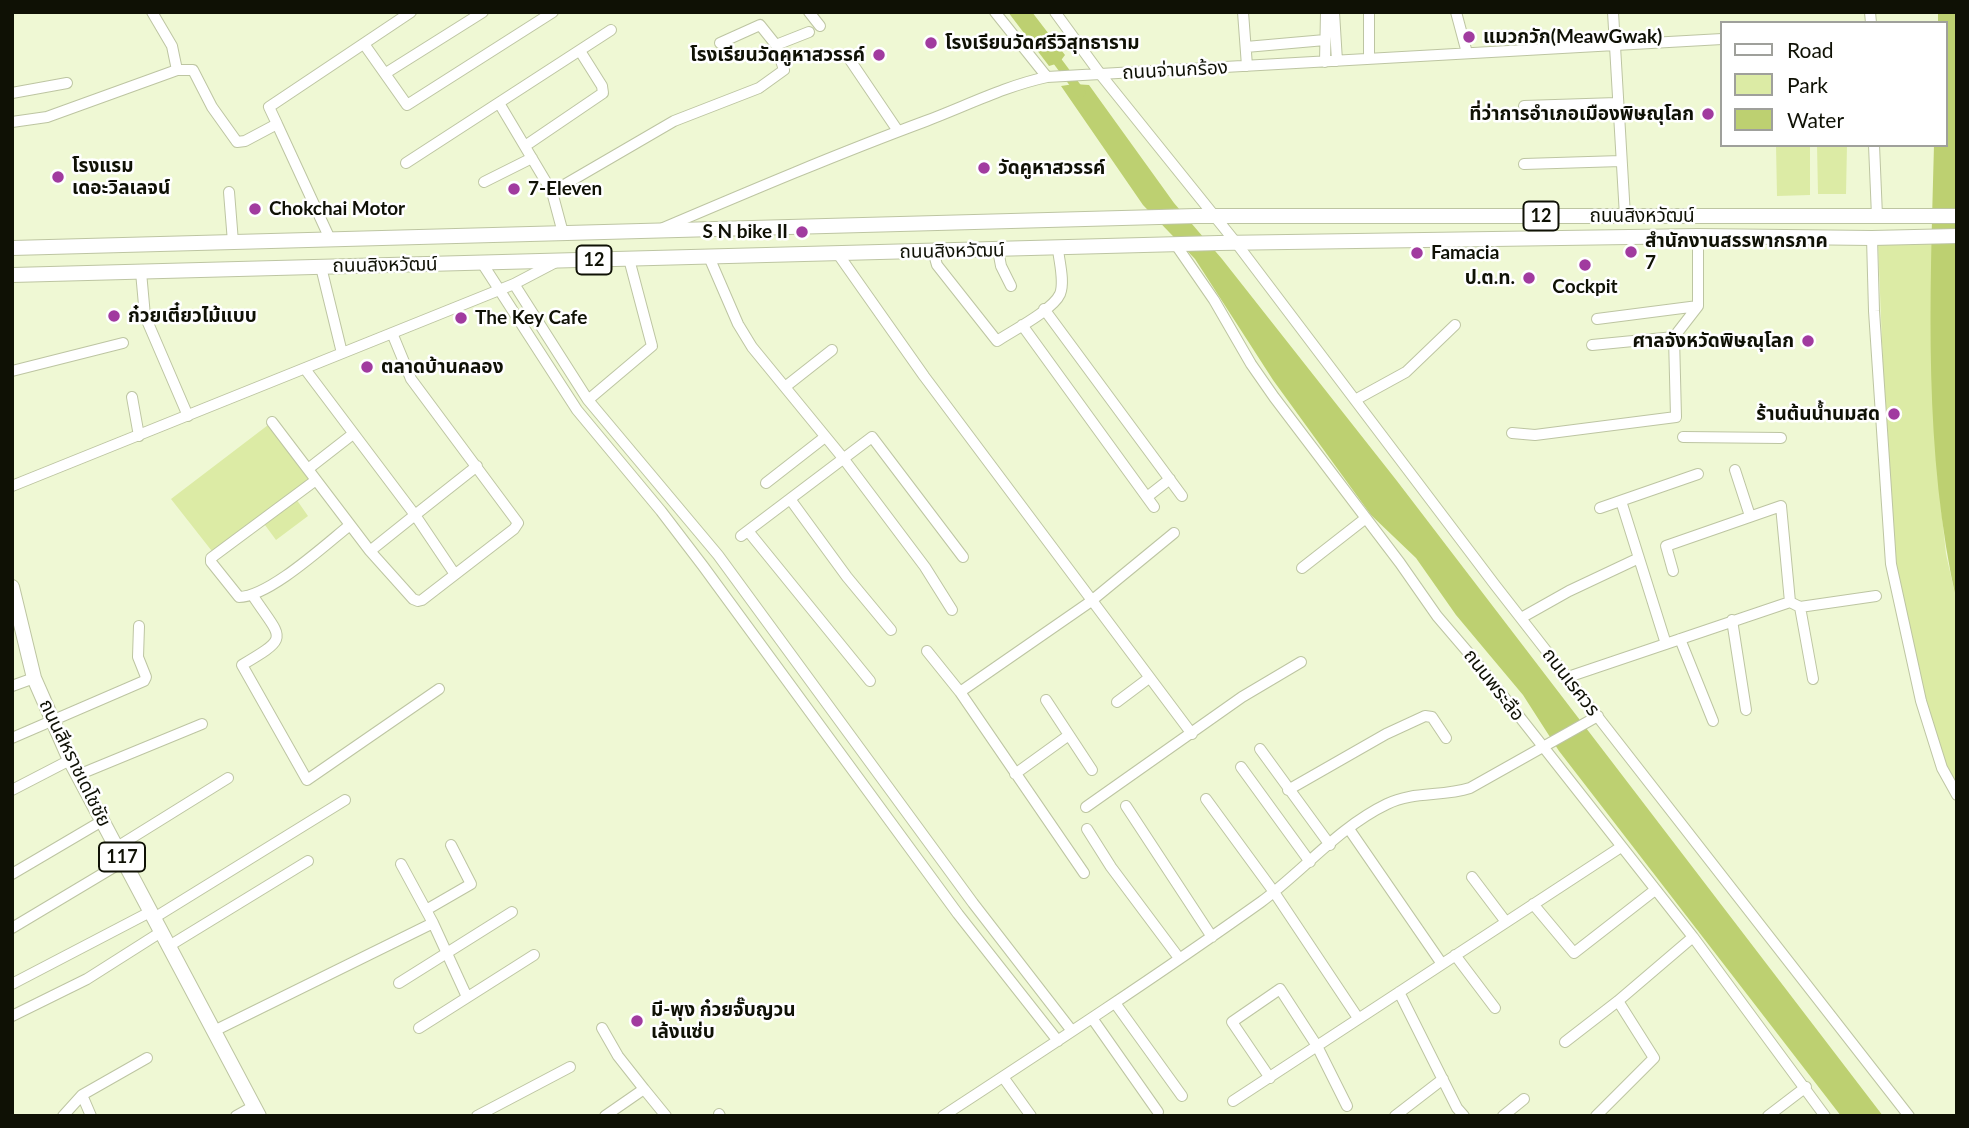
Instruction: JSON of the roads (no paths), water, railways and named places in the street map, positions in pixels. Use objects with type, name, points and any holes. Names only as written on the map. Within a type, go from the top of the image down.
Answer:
[{"type":"main road","name":"ถนนสิงหวัฒน์","points":[[12,248],[1196,216],[1881,216]]},
{"type":"main road","points":[[1625,216],[1625,237]]},
{"type":"main road","name":"12","points":[[1881,216],[1957,216]]},
{"type":"main road","name":"ถนนสิงหวัฒน์","points":[[12,275],[1219,243],[1698,236],[1957,236]]},
{"type":"main road","name":"ถนนสีหราชเดโชชัย","points":[[12,587],[34,678],[51,721],[256,1111]]},
{"type":"street","points":[[152,12],[172,46],[177,70]]},
{"type":"street","points":[[330,239],[269,107],[411,12]]},
{"type":"street","points":[[386,73],[483,12]]},
{"type":"street","points":[[364,44],[407,105],[553,12]]},
{"type":"street","points":[[809,12],[820,26]]},
{"type":"street","points":[[995,12],[1046,77]]},
{"type":"street","name":"ถนนเรศวร","points":[[1055,12],[1101,75],[1237,244],[1568,677],[1593,719],[1909,1116]]},
{"type":"street","points":[[1243,12],[1247,66]]},
{"type":"street","points":[[1326,12],[1325,40],[1331,61]]},
{"type":"street","points":[[1331,61],[1334,12]]},
{"type":"street","points":[[1369,12],[1369,59]]},
{"type":"street","points":[[1457,12],[1467,53]]},
{"type":"street","points":[[1613,12],[1625,216]]},
{"type":"street","points":[[552,192],[674,121],[759,88],[784,70],[776,46],[760,24],[720,43]]},
{"type":"street","points":[[406,163],[611,30]]},
{"type":"street","points":[[776,46],[809,32]]},
{"type":"street","name":"ถนนจ่านกร้อง","points":[[656,231],[898,131],[1024,82],[1046,77],[1720,39]]},
{"type":"street","points":[[1246,47],[1325,40]]},
{"type":"street","points":[[525,146],[603,93],[603,87],[580,51]]},
{"type":"street","points":[[848,57],[898,131]]},
{"type":"street","points":[[12,122],[47,117],[177,70],[193,71],[212,107],[237,142],[245,141],[276,124]]},
{"type":"street","points":[[12,93],[67,83]]},
{"type":"street","points":[[499,103],[552,192],[563,233]]},
{"type":"street","points":[[1524,106],[1617,103]]},
{"type":"street","points":[[1874,147],[1881,216]]},
{"type":"street","points":[[484,182],[532,158]]},
{"type":"street","points":[[1524,164],[1621,161]]},
{"type":"street","points":[[229,192],[233,242]]},
{"type":"street","points":[[1513,433],[1535,435],[1676,417],[1674,337],[1698,306],[1698,236]]},
{"type":"street","points":[[1872,238],[1874,311],[1891,564],[1921,701],[1942,768],[1957,795]]},
{"type":"street","name":"ถนนพระลือ","points":[[1176,245],[1220,310],[1273,397],[1437,616],[1546,745],[1806,1087],[1825,1116]]},
{"type":"street","points":[[933,251],[937,265],[997,341],[1057,298],[1060,291],[1058,249]]},
{"type":"street","points":[[998,250],[1001,266],[1011,286]]},
{"type":"street","points":[[838,254],[923,376],[1090,602],[1192,734]]},
{"type":"street","points":[[709,257],[738,324],[752,347],[843,458],[925,567],[952,610]]},
{"type":"street","points":[[589,400],[652,346],[629,259]]},
{"type":"street","points":[[12,486],[514,284],[556,262]]},
{"type":"street","points":[[482,263],[577,410],[695,555],[958,914],[1058,1041]]},
{"type":"street","points":[[321,267],[342,353]]},
{"type":"street","points":[[141,272],[145,316],[188,416]]},
{"type":"street","points":[[514,284],[589,400],[718,555],[973,903],[1072,1031]]},
{"type":"street","points":[[1597,319],[1698,306]]},
{"type":"street","points":[[1044,309],[1182,496]]},
{"type":"street","points":[[1022,325],[1150,502],[1170,479]]},
{"type":"street","points":[[1355,400],[1409,370],[1455,325]]},
{"type":"street","points":[[272,422],[370,551],[417,601],[422,600],[518,524],[410,377],[393,333]]},
{"type":"street","points":[[1592,345],[1674,337]]},
{"type":"street","points":[[12,371],[123,342]]},
{"type":"street","points":[[785,387],[832,350]]},
{"type":"street","points":[[305,369],[415,515],[454,573]]},
{"type":"street","points":[[132,397],[139,436]]},
{"type":"street","points":[[308,469],[353,434]]},
{"type":"street","points":[[766,483],[825,437]]},
{"type":"street","points":[[870,681],[745,533],[872,437],[963,557]]},
{"type":"street","points":[[1683,437],[1781,438]]},
{"type":"street","points":[[370,551],[477,466]]},
{"type":"street","points":[[1735,470],[1750,516]]},
{"type":"street","points":[[1600,508],[1698,474]]},
{"type":"street","points":[[316,480],[211,558],[211,562],[236,596],[253,596],[351,525]]},
{"type":"street","points":[[790,499],[847,577],[891,630]]},
{"type":"street","points":[[1621,501],[1666,644]]},
{"type":"street","points":[[1673,571],[1666,547],[1781,506],[1790,602]]},
{"type":"street","points":[[1302,568],[1366,518]]},
{"type":"street","points":[[960,692],[1090,602],[1174,533]]},
{"type":"street","points":[[1521,618],[1569,591],[1639,558]]},
{"type":"street","points":[[253,596],[278,636],[274,646],[242,665],[307,780],[439,689]]},
{"type":"street","points":[[1568,677],[1790,602],[1800,607],[1876,596]]},
{"type":"street","points":[[1800,607],[1813,679]]},
{"type":"street","points":[[1732,620],[1746,710]]},
{"type":"street","points":[[12,738],[144,681],[146,677],[138,651],[139,626]]},
{"type":"street","points":[[1680,639],[1713,721]]},
{"type":"street","points":[[927,651],[960,692],[1084,873]]},
{"type":"street","points":[[1086,807],[1242,697],[1301,662]]},
{"type":"street","points":[[12,686],[34,678]]},
{"type":"street","points":[[1117,702],[1149,678]]},
{"type":"street","points":[[1046,700],[1092,770]]},
{"type":"street","points":[[1288,790],[1387,734],[1425,716],[1432,717],[1446,738]]},
{"type":"street","points":[[943,1116],[1212,937],[1274,892],[1349,829],[1383,806],[1412,795],[1454,793],[1470,788],[1593,719]]},
{"type":"street","points":[[78,775],[202,724]]},
{"type":"street","points":[[1015,774],[1069,735]]},
{"type":"street","points":[[1260,749],[1330,845]]},
{"type":"street","points":[[12,790],[70,760]]},
{"type":"street","points":[[1241,768],[1310,862]]},
{"type":"street","points":[[117,847],[228,778]]},
{"type":"street","points":[[1206,799],[1274,892],[1358,1018]]},
{"type":"street","points":[[12,984],[152,915],[345,800]]},
{"type":"street","points":[[1126,806],[1212,937]]},
{"type":"street","points":[[12,874],[102,821]]},
{"type":"street","points":[[1349,829],[1442,964]]},
{"type":"street","points":[[1087,830],[1111,867],[1179,958]]},
{"type":"street","points":[[426,910],[471,884],[450,845]]},
{"type":"street","points":[[1233,1101],[1622,847]]},
{"type":"street","points":[[169,946],[308,861]]},
{"type":"street","points":[[12,928],[124,862]]},
{"type":"street","points":[[401,864],[433,923],[467,997]]},
{"type":"street","points":[[1472,877],[1506,922]]},
{"type":"street","points":[[1533,904],[1574,953],[1655,890]]},
{"type":"street","points":[[399,983],[512,912]]},
{"type":"street","points":[[214,1031],[433,923]]},
{"type":"street","points":[[12,1016],[87,979],[161,932]]},
{"type":"street","points":[[1565,1042],[1693,937]]},
{"type":"street","points":[[419,1028],[534,955]]},
{"type":"street","points":[[1455,955],[1495,1008]]},
{"type":"street","points":[[1270,1078],[1232,1022],[1280,989],[1317,1046],[1348,1106]]},
{"type":"street","points":[[1399,992],[1461,1112],[1448,1116]]},
{"type":"street","points":[[1596,1116],[1654,1058],[1618,1001]]},
{"type":"street","points":[[1115,1003],[1182,1096]]},
{"type":"street","points":[[1092,1018],[1158,1112]]},
{"type":"street","points":[[602,1028],[618,1056],[666,1116]]},
{"type":"street","points":[[63,1116],[82,1095],[147,1058]]},
{"type":"street","points":[[477,1116],[570,1067]]},
{"type":"street","points":[[1003,1077],[1031,1116]]},
{"type":"street","points":[[1395,1116],[1443,1079]]},
{"type":"street","points":[[1768,1116],[1806,1087]]},
{"type":"street","points":[[605,1116],[644,1089]]},
{"type":"street","points":[[82,1095],[91,1116]]},
{"type":"street","points":[[1503,1116],[1524,1099]]},
{"type":"street","points":[[236,1116],[256,1111]]},
{"type":"water","points":[[1008,12],[1032,12],[1065,55],[1059,63],[1049,66]]},
{"type":"water","points":[[1938,12],[1957,12],[1957,603],[1938,489],[1931,375],[1934,147],[1948,147],[1948,21],[1938,21]]},
{"type":"water","points":[[1089,85],[1174,203],[1222,259],[1397,481],[1883,1116],[1841,1116],[1559,751],[1523,695],[1456,615],[1416,558],[1371,515],[1273,380],[1195,259],[1143,205],[1061,86]]},
{"type":"waterway","points":[[1052,54],[1081,93]]},
{"type":"place","name":"แมวกวัก(MeawGwak)","points":[[1469,37]]},
{"type":"place","name":"โรงเรียนวัดศรีวิสุทธาราม","points":[[931,43]]},
{"type":"place","name":"โรงเรียนวัดคูหาสวรรค์","points":[[879,55]]},
{"type":"place","name":"ที่ว่าการอำเภอเมืองพิษณุโลก","points":[[1708,114]]},
{"type":"place","name":"วัดคูหาสวรรค์","points":[[984,168]]},
{"type":"place","name":"โรงแรม เดอะวิลเลจน์","points":[[58,177]]},
{"type":"place","name":"7-Eleven","points":[[514,189]]},
{"type":"place","name":"Chokchai Motor","points":[[255,209]]},
{"type":"place","name":"S N bike II","points":[[802,232]]},
{"type":"place","name":"สำนักงานสรรพากรภาค 7","points":[[1631,252]]},
{"type":"place","name":"Famacia","points":[[1417,253]]},
{"type":"place","name":"Cockpit","points":[[1585,265]]},
{"type":"place","name":"ป.ต.ท.","points":[[1529,278]]},
{"type":"place","name":"ก๋วยเตี๋ยวไม้แบบ","points":[[114,316]]},
{"type":"place","name":"The Key Cafe","points":[[461,318]]},
{"type":"place","name":"ศาลจังหวัดพิษณุโลก","points":[[1808,341]]},
{"type":"place","name":"ตลาดบ้านคลอง","points":[[367,367]]},
{"type":"place","name":"ร้านต้นน้ำนมสด","points":[[1894,414]]},
{"type":"place","name":"มี-พุง ก๋วยจั๊บญวน เล้งแซ่บ","points":[[637,1021]]}]
